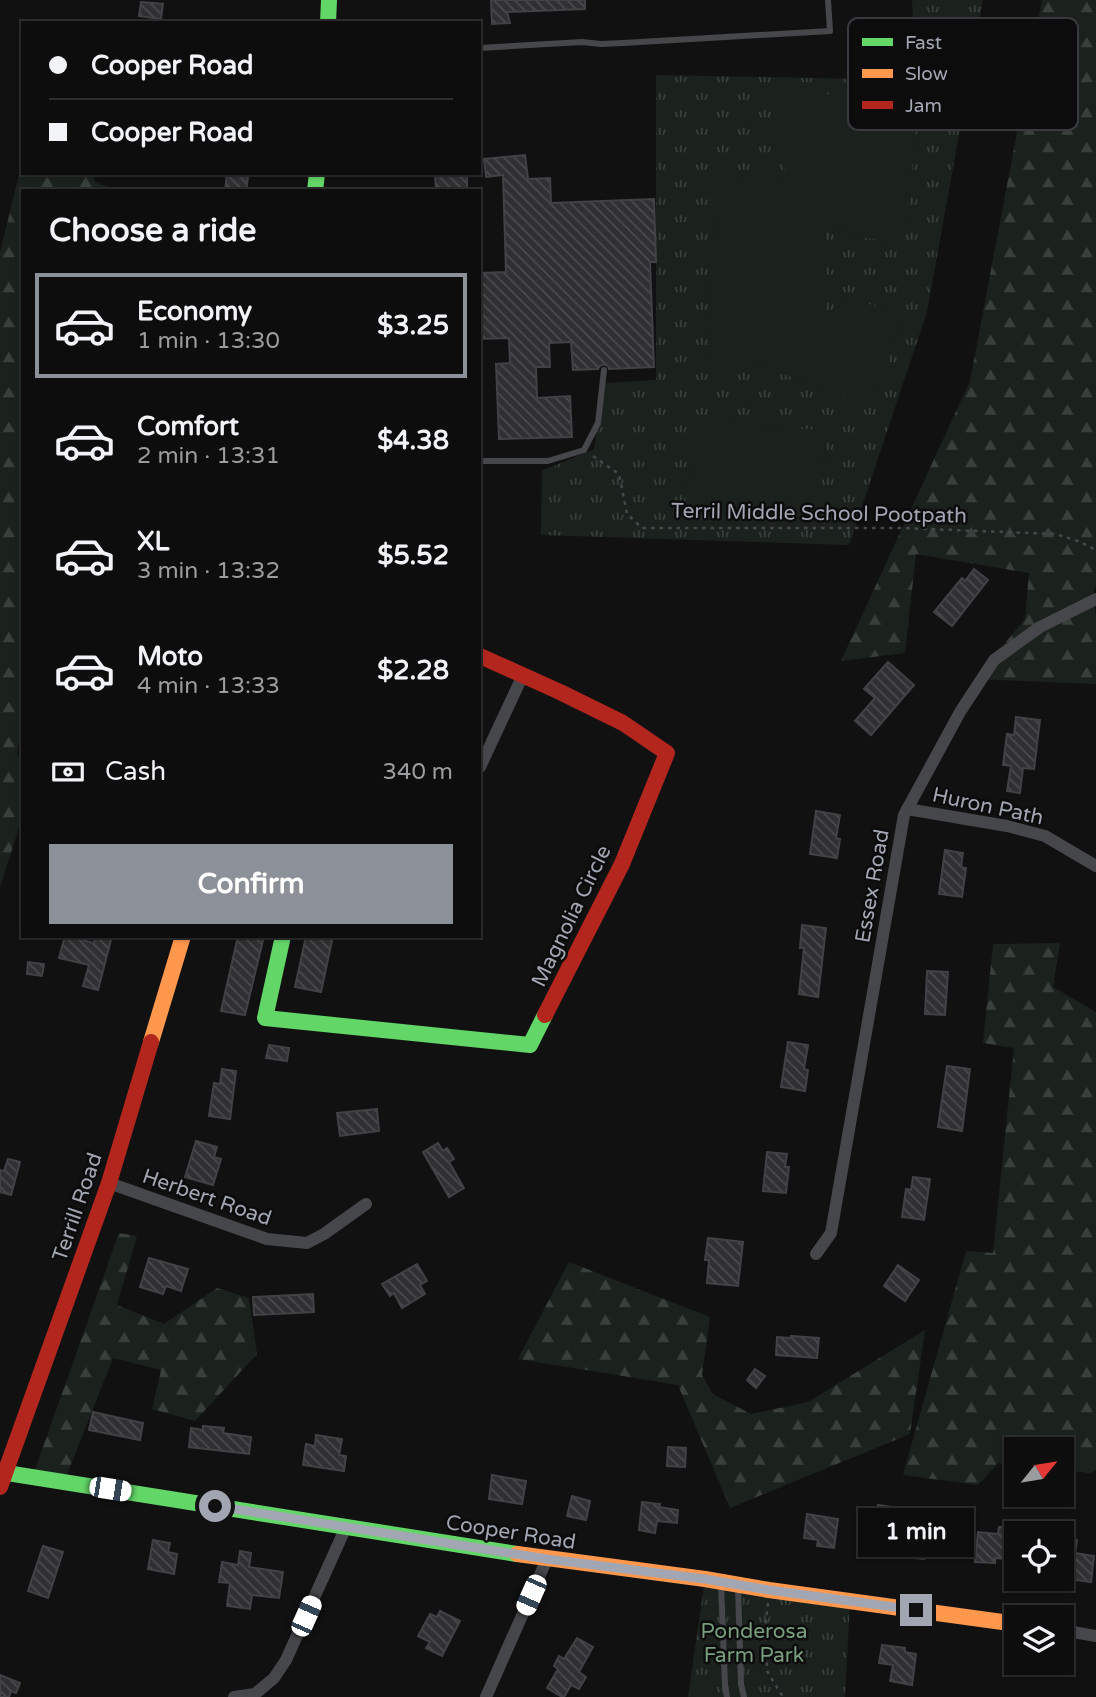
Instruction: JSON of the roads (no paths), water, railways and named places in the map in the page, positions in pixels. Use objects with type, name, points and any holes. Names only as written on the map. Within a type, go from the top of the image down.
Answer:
[{"type":"street","points":[[328,21],[329,0]]},
{"type":"street","name":"Essex Road","points":[[816,1254],[831,1233],[904,815],[960,712],[995,660],[1040,627],[1096,599]]},
{"type":"street","name":"Magnolia Circle","points":[[283,938],[265,1018],[530,1045],[622,864],[667,753],[623,723],[481,656]]},
{"type":"street","points":[[481,765],[523,675]]},
{"type":"street","name":"Huron Path","points":[[907,810],[1007,826],[1045,836],[1096,866]]},
{"type":"street","name":"Terrill Road","points":[[2,1477],[109,1183],[182,938]]},
{"type":"street","name":"Herbert Road","points":[[109,1183],[267,1239],[307,1242],[324,1234],[366,1204]]},
{"type":"street","name":"Cooper Road","points":[[2,1477],[547,1559],[1004,1622]]},
{"type":"street","points":[[234,1697],[255,1694],[274,1678],[286,1660],[346,1527]]},
{"type":"street","points":[[486,1697],[547,1559]]},
{"type":"street","points":[[1074,1632],[1096,1636]]},
{"type":"lane","points":[[481,48],[830,31],[828,0]]},
{"type":"lane","points":[[481,461],[548,461],[584,450],[598,423],[604,370]]},
{"type":"lane","points":[[729,1583],[744,1697]]},
{"type":"lane","points":[[727,1697],[724,1678],[729,1583]]},
{"type":"lane","points":[[724,1678],[741,1677]]},
{"type":"park label","name":"Ponderosa Farm Park","points":[[754,1643]]}]
